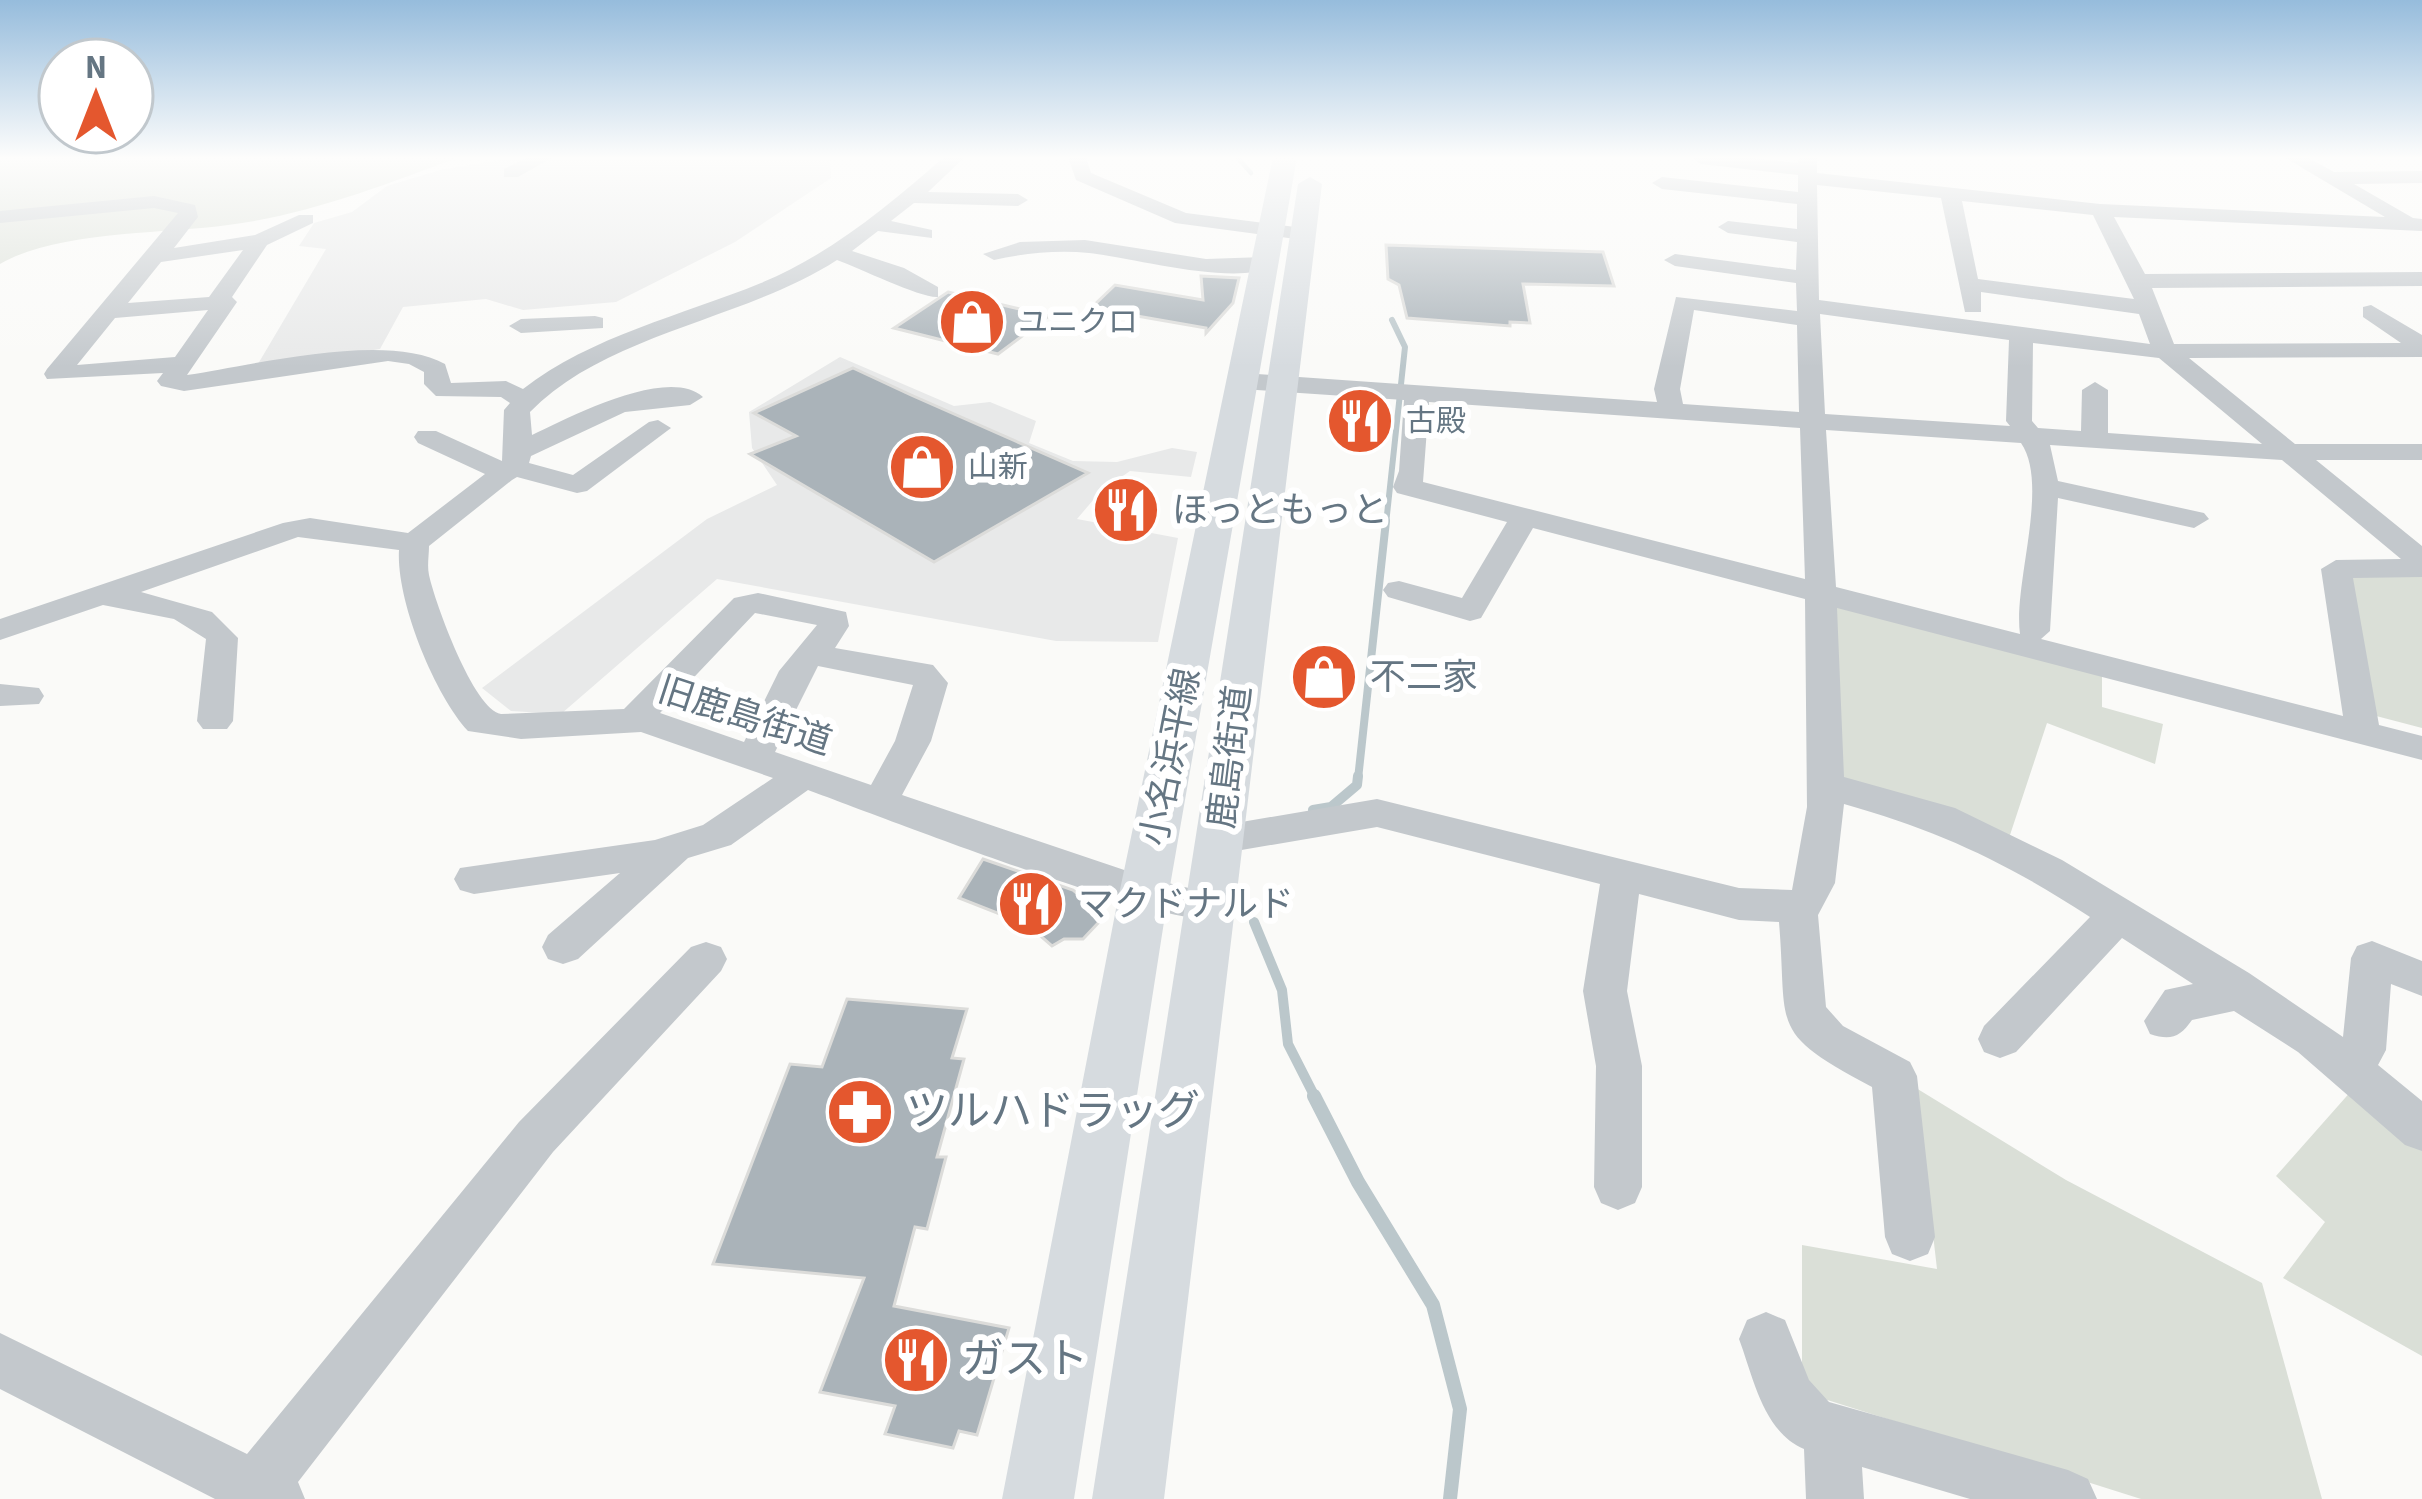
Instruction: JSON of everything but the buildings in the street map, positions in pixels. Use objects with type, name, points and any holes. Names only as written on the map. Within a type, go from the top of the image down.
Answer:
[{"type":"main road","points":[[1280,243],[1281,227]]},
{"type":"main road","name":"鹿島街道","points":[[1128,1499],[1211,908],[1264,382],[1280,243],[1286,227]]},
{"type":"main road","name":"小名浜平線","points":[[1038,1499],[1144,893],[1264,382]]},
{"type":"street","points":[[179,227],[56,374],[179,364]]},
{"type":"street","points":[[154,256],[260,241],[289,227]]},
{"type":"street","points":[[512,464],[517,410],[523,400],[590,362],[777,284],[868,227]]},
{"type":"street","points":[[888,227],[925,234]]},
{"type":"street","points":[[1215,227],[1280,243]]},
{"type":"street","points":[[1730,227],[1807,257]]},
{"type":"street","points":[[1219,840],[1377,813],[1739,904],[1806,903],[1817,884],[1825,785],[1824,585],[1807,227]]},
{"type":"street","points":[[1957,227],[1977,327]]},
{"type":"street","points":[[2109,227],[2138,281],[2165,351],[2422,565]]},
{"type":"street","points":[[217,301],[260,241]]},
{"type":"street","points":[[994,254],[1085,246],[1206,266],[1280,243]]},
{"type":"street","points":[[1679,250],[1807,257]]},
{"type":"street","points":[[834,252],[896,273],[930,292]]},
{"type":"street","points":[[2138,281],[2422,279]]},
{"type":"street","points":[[1968,284],[2149,308]]},
{"type":"street","points":[[105,312],[226,302],[170,381],[184,383],[388,354],[415,357],[436,369],[437,384],[445,391],[506,389],[523,400]]},
{"type":"street","points":[[1671,410],[1667,389],[1684,302],[1977,327],[2165,351],[2422,348]]},
{"type":"street","points":[[2371,312],[2422,348]]},
{"type":"street","points":[[521,326],[595,322]]},
{"type":"street","points":[[2021,334],[2019,421],[2041,452],[2045,487],[2034,631]]},
{"type":"street","points":[[0,630],[293,530],[310,527],[413,542],[512,464],[616,406],[677,397],[590,362]]},
{"type":"street","points":[[1264,382],[2293,454],[2422,452]]},
{"type":"street","points":[[1404,390],[1411,477],[1407,487],[1524,518],[2034,631],[2362,722],[2422,748]]},
{"type":"street","points":[[2094,441],[2095,390]]},
{"type":"street","points":[[427,437],[577,485],[658,428]]},
{"type":"street","points":[[1411,477],[2362,722],[2422,728]]},
{"type":"street","points":[[2045,487],[2194,519]]},
{"type":"street","points":[[1399,590],[1470,611],[1524,518]]},
{"type":"street","name":"旧鹿島街道","points":[[413,542],[413,573],[460,701],[480,724],[540,729],[634,720],[672,728],[1144,893],[1211,908]]},
{"type":"street","points":[[2362,722],[2336,568],[2422,565]]},
{"type":"street","points":[[94,595],[156,606],[202,620],[219,631],[214,721]]},
{"type":"street","points":[[634,720],[745,605],[758,603],[835,619],[833,628],[797,669],[765,744],[752,756]]},
{"type":"street","points":[[811,654],[921,673],[931,683],[930,700],[913,741],[880,802]]},
{"type":"street","points":[[474,879],[675,848],[717,835],[804,775]]},
{"type":"street","points":[[1825,785],[1942,818],[2048,870],[2345,1062],[2422,1130]]},
{"type":"street","points":[[563,947],[675,848]]},
{"type":"street","points":[[1618,1187],[1619,1066],[1605,991],[1621,878]]},
{"type":"street","points":[[1795,905],[1803,924],[1804,1016],[1820,1035],[1894,1076],[1910,1237]]},
{"type":"street","points":[[2000,1039],[2118,915]]},
{"type":"street","points":[[2345,1062],[2364,1050],[2372,958],[2422,979]]},
{"type":"street","points":[[0,1360],[266,1494],[536,1137],[706,959]]},
{"type":"street","points":[[2166,1021],[2180,1003],[2217,1000],[2234,986]]},
{"type":"street","points":[[1766,1339],[1796,1411],[1831,1433],[2068,1499]]},
{"type":"street","points":[[1831,1433],[1835,1499]]},
{"type":"shaded area","points":[[0,227],[207,227],[50,245],[0,264]]},
{"type":"shaded area","points":[[311,227],[758,227],[616,302],[523,310],[486,299],[403,307],[380,349],[255,369],[326,249],[299,246]]},
{"type":"shaded area","points":[[840,357],[954,406],[990,402],[1036,421],[1029,443],[1073,461],[1117,462],[1172,448],[1197,452],[1191,477],[1130,471],[1100,492],[1077,519],[1178,538],[1158,642],[1056,641],[717,579],[561,714],[511,711],[482,688],[707,519],[777,485],[752,448],[749,412]]},
{"type":"shaded area","points":[[2422,568],[2422,728],[2361,712],[2336,569]]},
{"type":"shaded area","points":[[1830,605],[2102,669],[2102,707],[2163,724],[2155,764],[2047,723],[2009,838],[1837,778]]},
{"type":"shaded area","points":[[1916,1088],[2066,1180],[2262,1283],[2322,1499],[2141,1499],[1802,1392],[1802,1245],[1937,1269]]},
{"type":"shaded area","points":[[2353,1089],[2422,1142],[2422,1356],[2283,1278],[2325,1222],[2276,1176]]},
{"type":"waterway","points":[[1386,524],[1405,347],[1392,320]]},
{"type":"waterway","points":[[1358,779],[1386,521]]},
{"type":"waterway","points":[[1313,810],[1331,807],[1357,785],[1358,776]]},
{"type":"waterway","points":[[1254,922],[1282,990],[1288,1044],[1316,1099]]},
{"type":"waterway","points":[[1314,1096],[1358,1182],[1433,1305],[1460,1409],[1450,1499]]},
{"type":"place","name":"ユニクロ","points":[[972,322]]},
{"type":"place","name":"古殿","points":[[1360,421]]},
{"type":"place","name":"山新","points":[[922,467]]},
{"type":"place","name":"ほっともっと","points":[[1126,510]]},
{"type":"place","name":"不二家","points":[[1324,677]]},
{"type":"place","name":"マクドナルド","points":[[1031,904]]},
{"type":"place","name":"ツルハドラッグ","points":[[860,1112]]},
{"type":"place","name":"ガスト","points":[[916,1360]]}]
